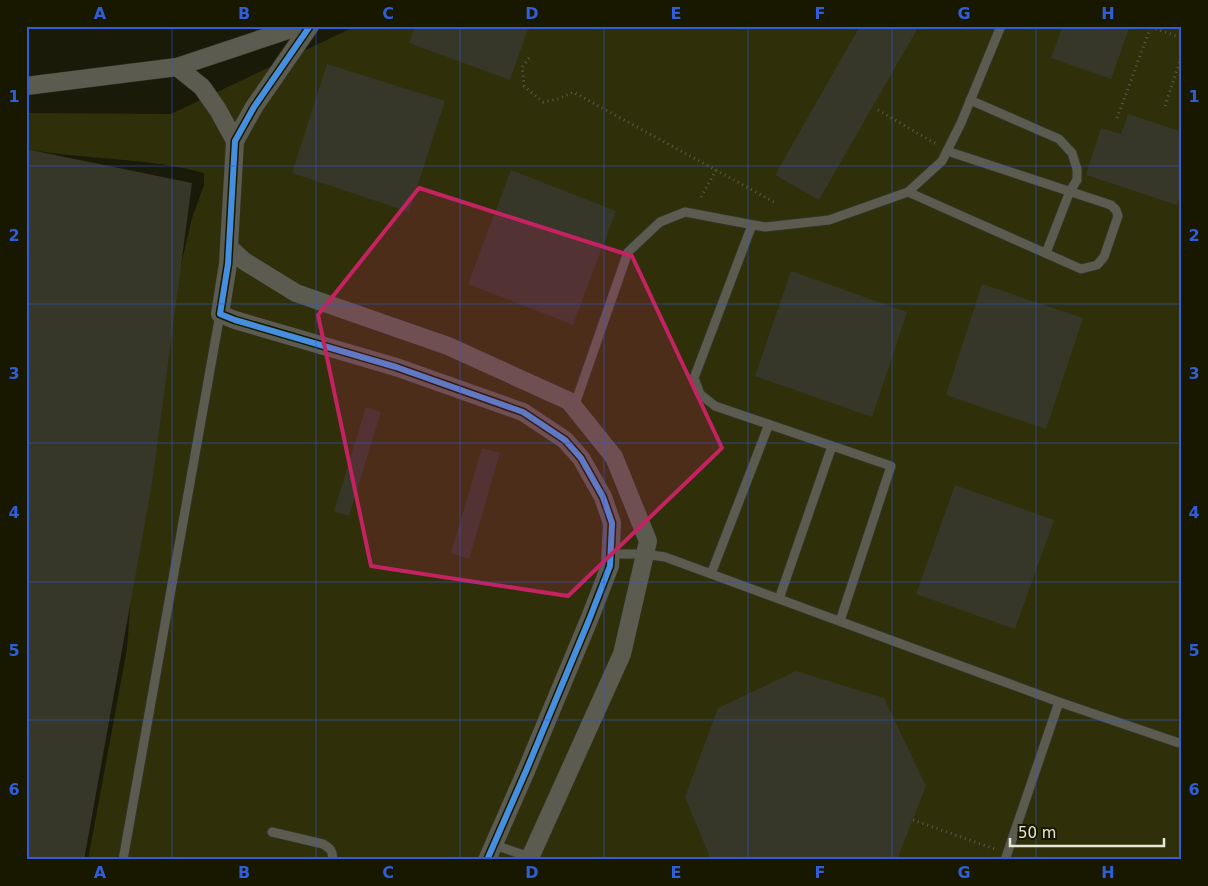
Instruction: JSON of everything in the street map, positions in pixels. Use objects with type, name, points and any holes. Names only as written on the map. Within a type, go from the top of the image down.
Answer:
[{"type":"street","points":[[26,86],[177,67],[300,26]]},
{"type":"street","points":[[310,26],[254,107],[235,142],[229,247],[220,314],[396,367],[523,412],[565,440],[581,458],[603,497],[612,523],[610,566],[526,772],[490,852]]},
{"type":"street","points":[[177,67],[202,87],[218,110],[235,142]]},
{"type":"street","points":[[229,247],[244,261],[296,293],[448,346],[569,401],[614,457],[648,541],[622,654],[533,859]]},
{"type":"lane","points":[[574,408],[628,252],[660,222],[685,212],[765,227],[829,220],[908,192],[942,161],[1001,26]]},
{"type":"lane","points":[[970,100],[1059,139],[1072,153],[1077,169],[1077,180],[1070,191],[1046,253]]},
{"type":"lane","points":[[908,192],[1081,269],[1097,265],[1104,257],[1118,216],[1116,210],[1111,205],[946,151]]},
{"type":"lane","points":[[752,225],[694,378],[700,394],[714,406],[891,466],[840,622]]},
{"type":"lane","points":[[123,860],[220,314]]},
{"type":"lane","points":[[711,574],[769,424]]},
{"type":"lane","points":[[780,599],[832,446]]},
{"type":"lane","points":[[610,554],[645,554],[665,557],[1058,702],[1182,744]]},
{"type":"lane","points":[[1006,856],[1058,702]]},
{"type":"lane","points":[[272,832],[324,844],[330,849],[333,856],[332,860]]},
{"type":"lane","points":[[490,852],[533,859]]},
{"type":"path","points":[[1118,118],[1151,26],[1182,38]]},
{"type":"path","points":[[1165,106],[1182,55]]},
{"type":"path","points":[[529,58],[522,67],[524,86],[543,102],[558,100],[573,92],[776,203]]},
{"type":"path","points":[[878,110],[937,144]]},
{"type":"path","points":[[701,197],[716,170]]},
{"type":"path","points":[[913,820],[1006,856]]},
{"type":"highlighted area","points":[[419,188],[632,256],[722,448],[568,596],[371,566],[318,315]]},
{"type":"shaded area","points":[[356,26],[1182,26],[1182,860],[88,860],[127,649],[140,477],[177,282],[192,218],[204,185],[204,173],[138,161],[48,153],[26,149],[26,113],[171,114]]},
{"type":"building","points":[[415,26],[529,26],[510,80],[409,43]]},
{"type":"building","points":[[860,26],[919,26],[819,200],[775,175]]},
{"type":"building","points":[[1063,26],[1130,26],[1111,79],[1051,58]]},
{"type":"building","points":[[327,64],[445,101],[409,212],[292,173]]},
{"type":"building","points":[[1128,114],[1182,132],[1182,192],[1177,205],[1086,175],[1101,128],[1121,134]]},
{"type":"building","points":[[26,149],[192,183],[152,484],[84,860],[26,860]]},
{"type":"building","points":[[511,170],[616,211],[573,325],[468,284]]},
{"type":"building","points":[[791,271],[907,312],[872,417],[755,376]]},
{"type":"building","points":[[982,284],[1083,318],[1046,429],[946,395]]},
{"type":"building","points":[[366,407],[381,412],[349,516],[334,511]]},
{"type":"building","points":[[482,448],[500,453],[469,559],[451,553]]},
{"type":"building","points":[[955,485],[1054,520],[1015,629],[916,594]]},
{"type":"building","points":[[796,671],[884,698],[926,786],[897,860],[711,860],[685,797],[718,708]]},
{"type":"cycle path","points":[[310,26],[254,107],[235,141],[228,264],[220,314],[396,367],[523,412],[565,440],[581,458],[603,497],[612,523],[610,566],[526,771],[487,860]]}]
